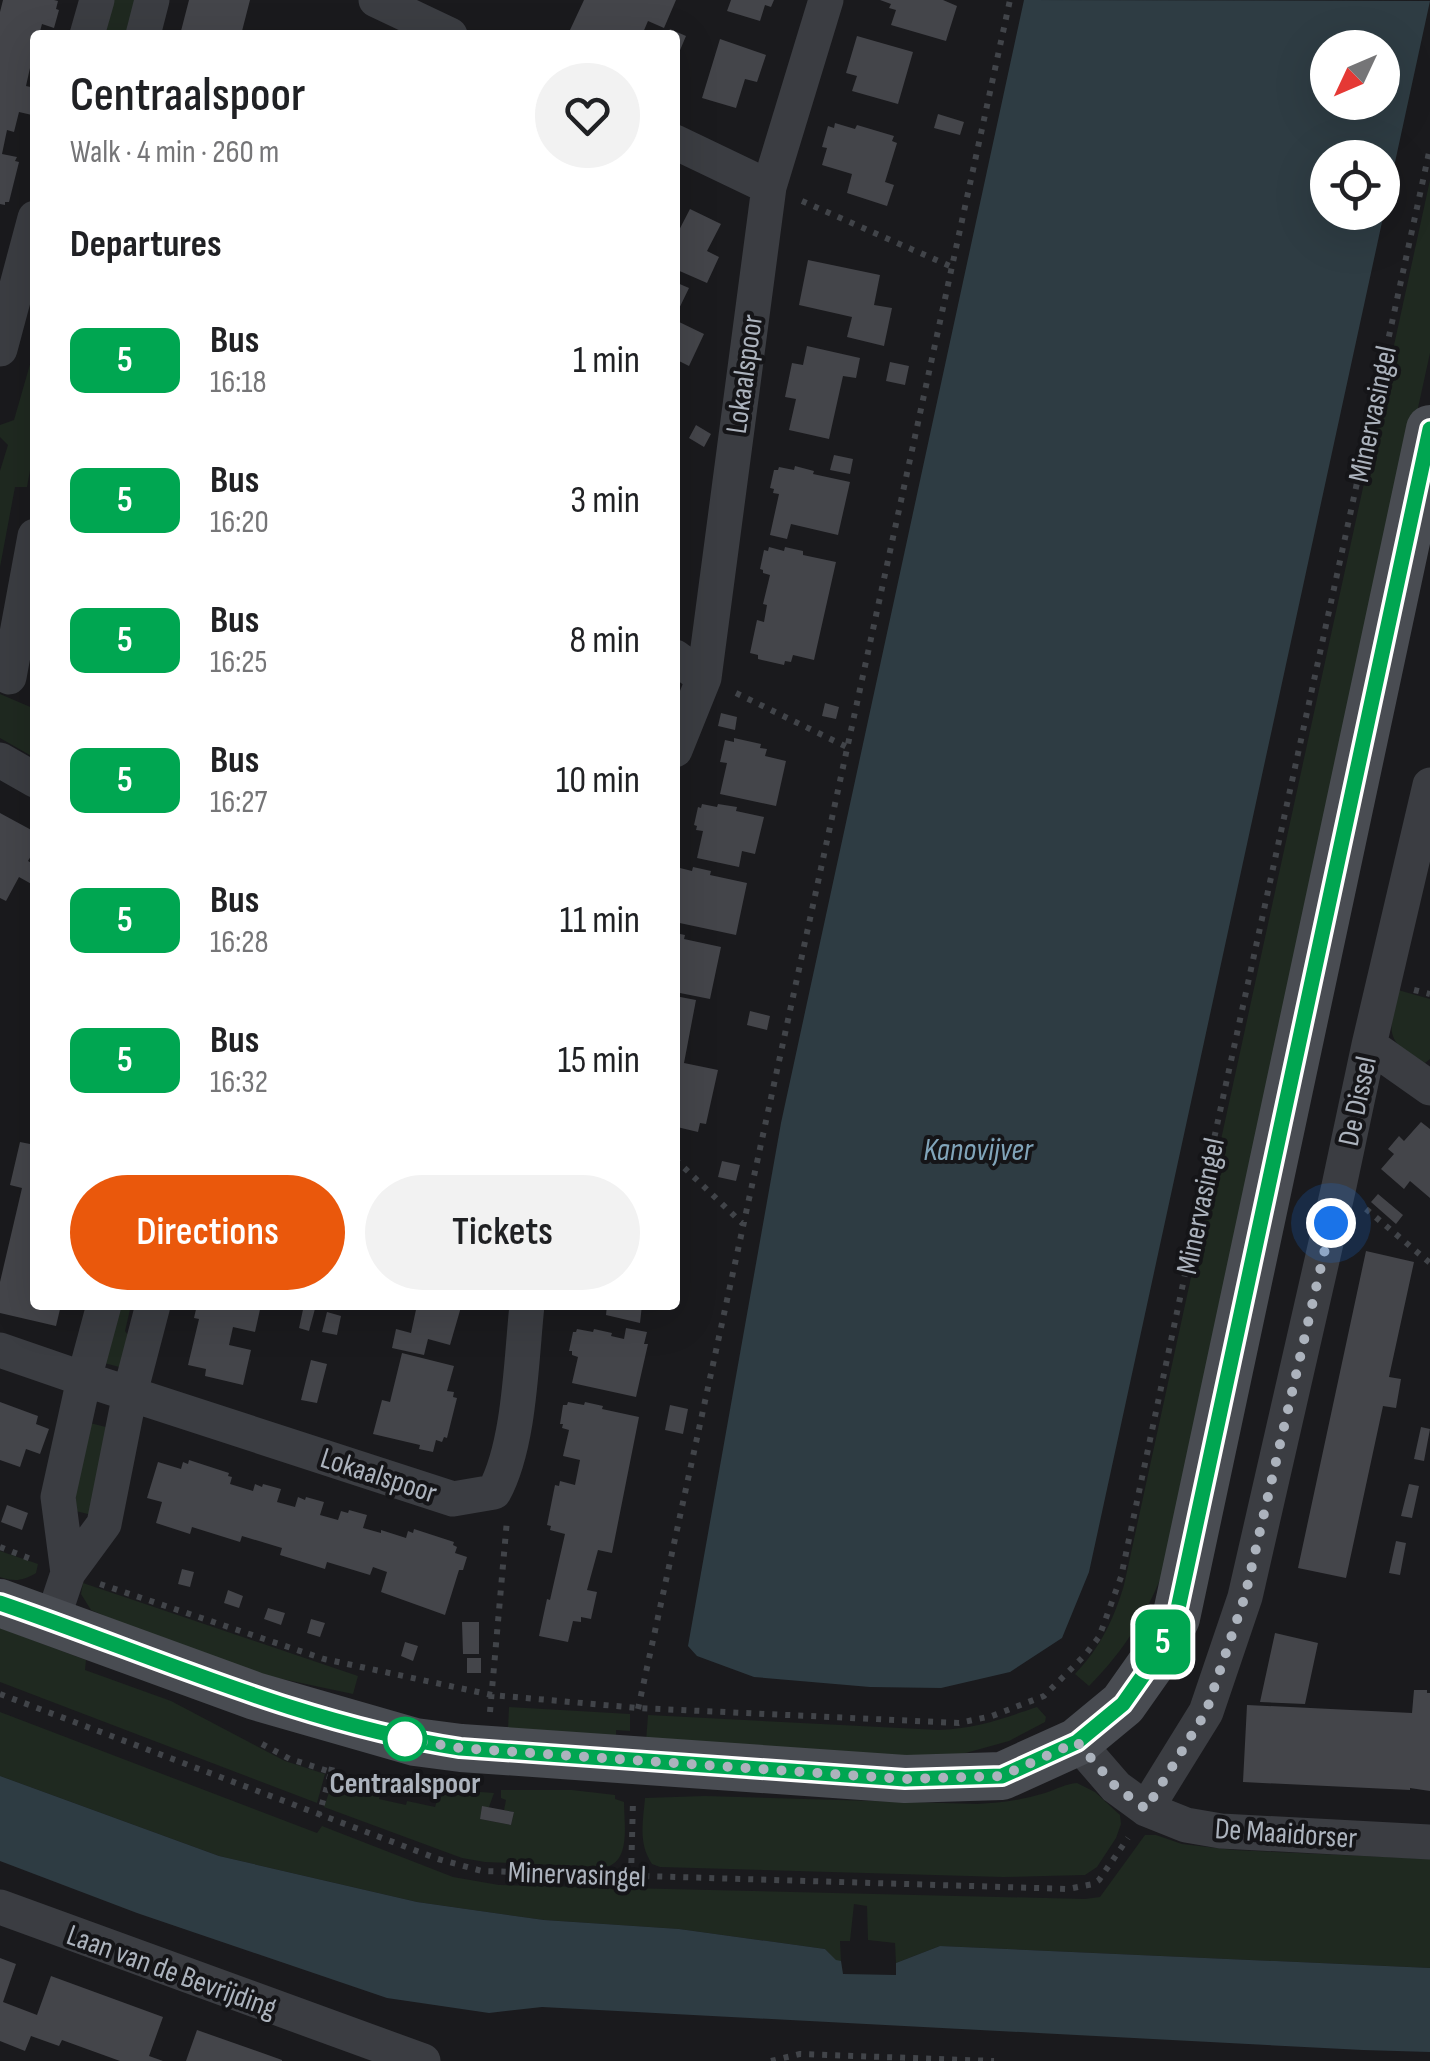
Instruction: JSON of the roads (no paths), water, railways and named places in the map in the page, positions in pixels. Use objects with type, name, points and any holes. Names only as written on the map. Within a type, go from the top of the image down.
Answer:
[{"type":"street","points":[[88,30],[97,0]]},
{"type":"street","points":[[144,30],[152,0]]},
{"type":"street","points":[[376,0],[439,30]]},
{"type":"street","name":"Lokaalspoor","points":[[680,738],[704,678],[769,187],[826,0]]},
{"type":"street","points":[[680,144],[769,187]]},
{"type":"street","points":[[0,349],[30,232]]},
{"type":"street","name":"Minervasingel","points":[[0,1603],[255,1696],[414,1742],[460,1748],[905,1779],[1002,1776],[1077,1742],[1123,1704],[1154,1660],[1176,1618],[1430,429]]},
{"type":"street","points":[[15,683],[30,573]]},
{"type":"street","points":[[680,661],[704,678]]},
{"type":"street","points":[[0,760],[30,777]]},
{"type":"street","name":"De Dissel","points":[[1146,1809],[1206,1712],[1245,1596],[1430,785]]},
{"type":"street","points":[[1369,1045],[1430,1088]]},
{"type":"street","points":[[68,1573],[58,1496],[103,1310]]},
{"type":"street","points":[[52,1621],[68,1573],[104,1524],[130,1393],[152,1310]]},
{"type":"street","name":"Lokaalspoor","points":[[0,1350],[453,1499],[494,1492],[503,1476],[512,1438],[526,1310]]},
{"type":"street","name":"De Maaidorser","points":[[1077,1742],[1116,1787],[1146,1809],[1186,1826],[1430,1842]]},
{"type":"street","name":"Laan van de Bevrijding","points":[[0,1908],[339,2048],[423,2061]]},
{"type":"water","name":"Kanovijver","points":[[1024,0],[1430,1],[1400,140],[1310,140],[1310,230],[1380,230],[1089,1572],[1062,1638],[1010,1672],[941,1688],[870,1687],[754,1677],[697,1656],[688,1646],[781,1123]]},
{"type":"water","points":[[0,1776],[219,1856],[417,1902],[544,1920],[679,1929],[825,1949],[841,1961],[843,1974],[896,1975],[896,1963],[940,1946],[1430,1968],[1430,2052],[542,2007],[489,2013],[387,1998],[137,1913],[0,1861]]},
{"type":"place","name":"Centraalspoor","points":[[405,1739]]}]
